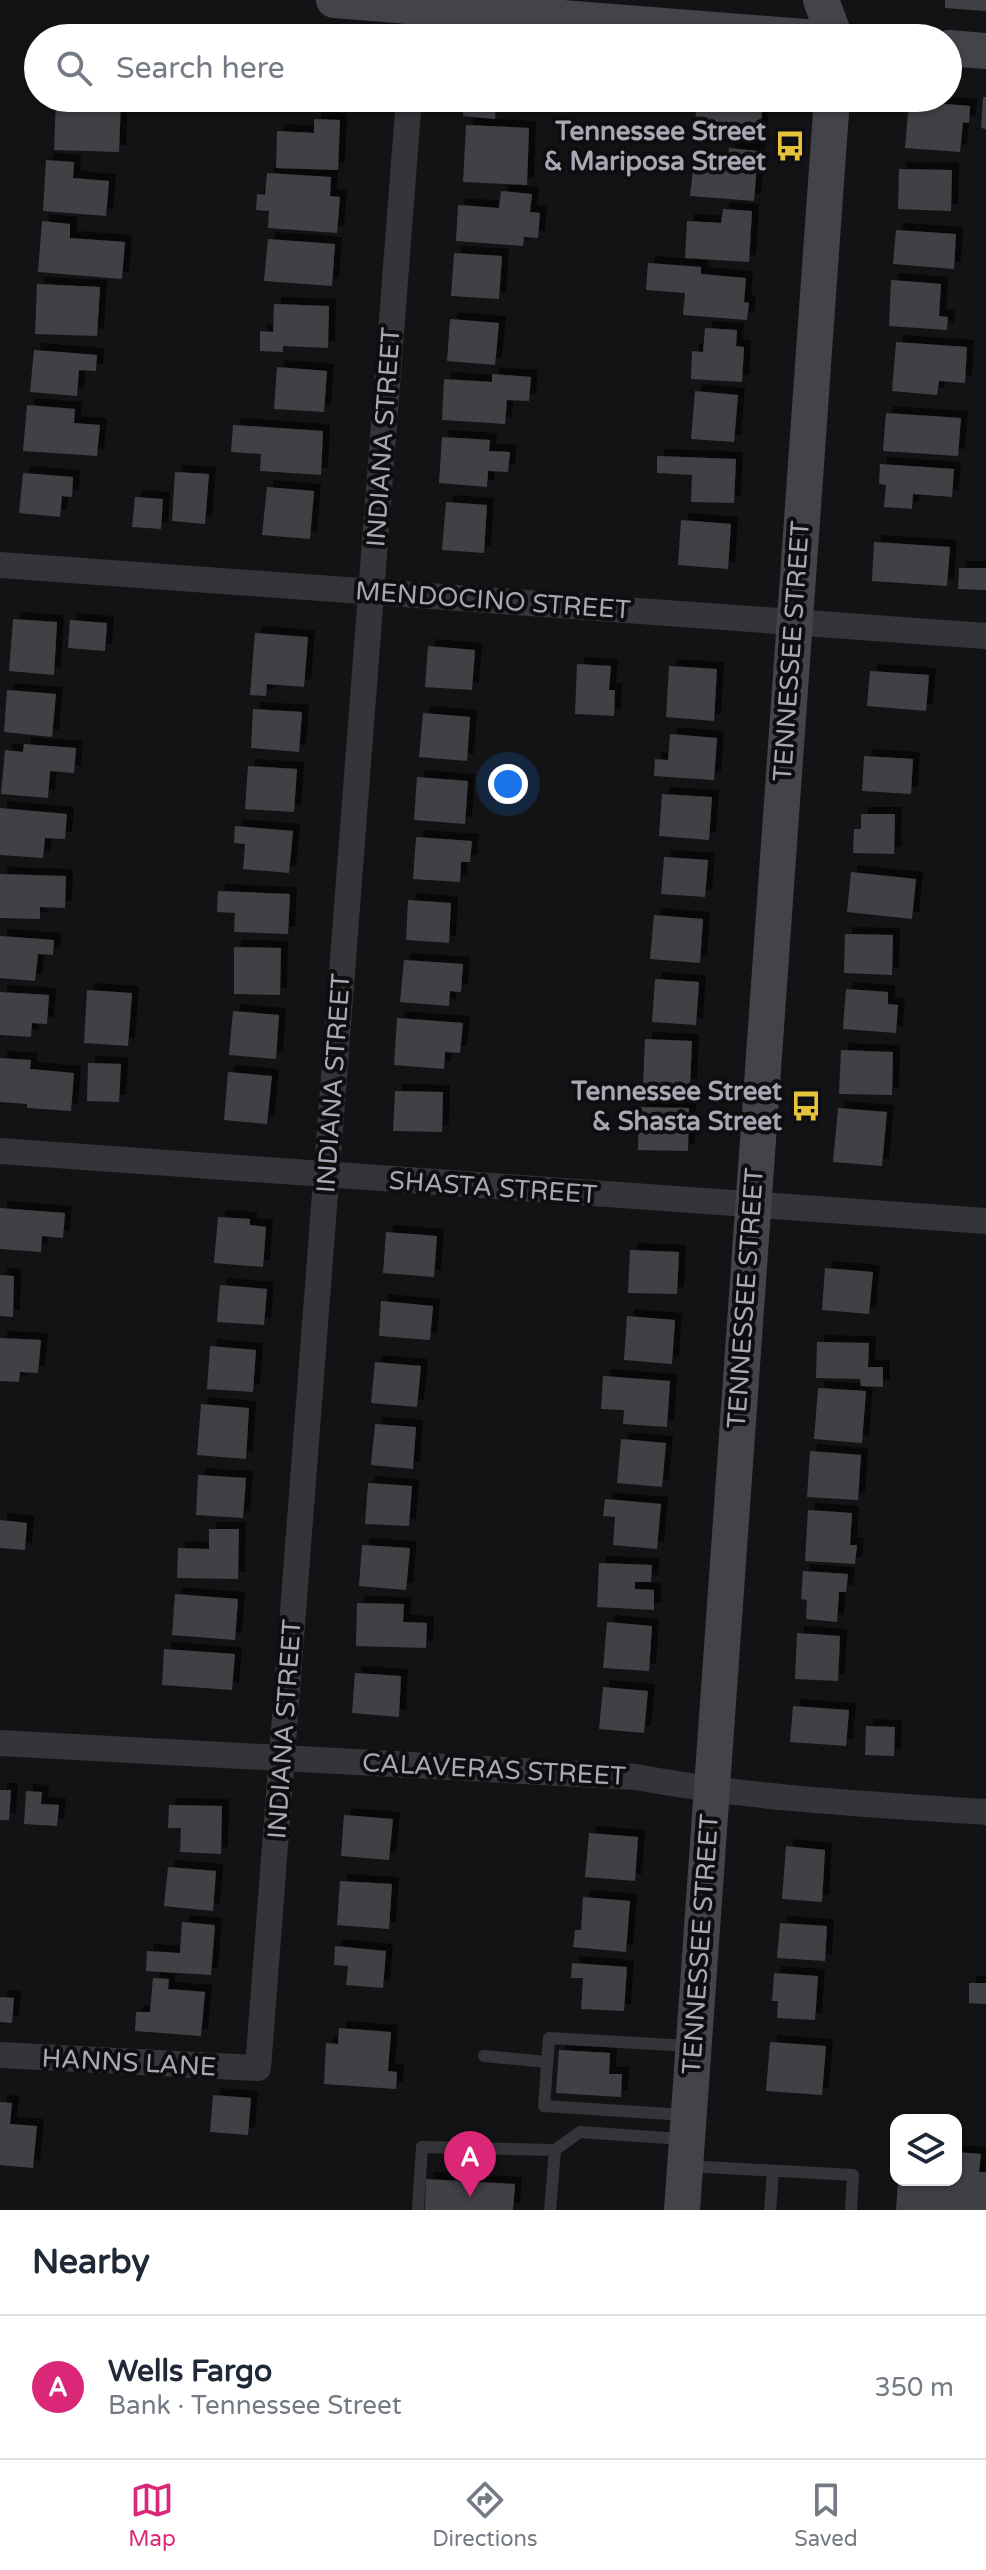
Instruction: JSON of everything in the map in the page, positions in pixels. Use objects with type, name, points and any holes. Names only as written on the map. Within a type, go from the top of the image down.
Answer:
[{"type":"main road","points":[[334,0],[415,15],[572,24]]},
{"type":"main road","points":[[821,0],[830,24]]},
{"type":"main road","points":[[841,24],[850,0]]},
{"type":"main road","points":[[962,49],[986,51]]},
{"type":"main road","name":"TENNESSEE STREET","points":[[682,2210],[831,112]]},
{"type":"street","name":"INDIANA STREET","points":[[258,2068],[408,112]]},
{"type":"street","name":"MENDOCINO STREET","points":[[0,565],[986,636]]},
{"type":"street","name":"SHASTA STREET","points":[[0,1151],[986,1221]]},
{"type":"street","name":"CALAVERAS STREET","points":[[0,1743],[636,1777],[766,1797],[986,1812]]},
{"type":"street","name":"HANNS LANE","points":[[0,2055],[258,2068]]},
{"type":"lane","points":[[694,2047],[549,2038],[544,2106],[687,2140],[773,2171],[853,2175],[851,2210]]},
{"type":"lane","points":[[484,2056],[547,2062]]},
{"type":"lane","points":[[418,2210],[422,2147],[555,2150],[580,2132],[687,2140]]},
{"type":"lane","points":[[550,2210],[555,2150]]},
{"type":"lane","points":[[770,2210],[773,2171]]},
{"type":"building","points":[[945,0],[986,0],[986,11],[945,8]]},
{"type":"building","points":[[983,97],[986,97],[986,129],[981,128]]},
{"type":"building","points":[[962,105],[970,106],[969,123],[963,122],[960,152],[905,148],[908,112],[962,112]]},
{"type":"building","points":[[55,112],[121,112],[119,152],[54,150]]},
{"type":"building","points":[[463,112],[495,112],[495,119],[463,116]]},
{"type":"building","points":[[696,112],[762,112],[760,138],[694,135]]},
{"type":"building","points":[[314,119],[340,120],[338,170],[276,168],[277,131],[314,133]]},
{"type":"building","points":[[466,125],[529,128],[527,185],[463,182]]},
{"type":"building","points":[[729,148],[758,151],[754,201],[690,196],[694,160],[728,163]]},
{"type":"building","points":[[46,160],[74,162],[73,178],[109,181],[106,216],[43,211]]},
{"type":"building","points":[[899,169],[952,170],[951,211],[898,209]]},
{"type":"building","points":[[267,173],[331,177],[330,196],[340,197],[337,233],[268,228],[269,211],[256,210],[257,194],[265,195]]},
{"type":"building","points":[[501,191],[532,194],[530,212],[540,213],[538,238],[524,237],[523,246],[456,241],[458,205],[499,208]]},
{"type":"building","points":[[723,209],[752,211],[749,262],[685,258],[687,221],[721,223]]},
{"type":"building","points":[[42,221],[70,224],[70,238],[125,242],[122,279],[38,272]]},
{"type":"building","points":[[896,230],[956,234],[954,269],[893,264]]},
{"type":"building","points":[[268,239],[335,244],[332,286],[264,281]]},
{"type":"building","points":[[454,253],[502,256],[499,299],[451,296]]},
{"type":"building","points":[[648,263],[701,267],[701,274],[746,278],[744,302],[749,303],[747,320],[683,315],[685,293],[646,290]]},
{"type":"building","points":[[891,280],[941,284],[939,316],[948,317],[947,330],[889,326]]},
{"type":"building","points":[[37,284],[100,287],[97,336],[35,334]]},
{"type":"building","points":[[274,304],[329,306],[328,348],[283,346],[283,352],[260,351],[260,331],[273,332]]},
{"type":"building","points":[[450,319],[499,323],[495,365],[447,361]]},
{"type":"building","points":[[705,328],[737,330],[736,346],[744,347],[742,382],[691,379],[692,351],[703,352]]},
{"type":"building","points":[[896,342],[967,347],[965,383],[939,381],[937,395],[892,391]]},
{"type":"building","points":[[34,350],[97,355],[96,371],[79,370],[77,396],[30,392]]},
{"type":"building","points":[[277,367],[327,371],[324,412],[274,409]]},
{"type":"building","points":[[492,374],[531,377],[529,401],[507,400],[505,424],[442,420],[444,379],[492,382]]},
{"type":"building","points":[[695,391],[738,395],[734,442],[691,439]]},
{"type":"building","points":[[27,405],[75,409],[74,423],[100,425],[97,456],[23,451]]},
{"type":"building","points":[[886,413],[961,418],[958,456],[883,451]]},
{"type":"building","points":[[233,425],[323,431],[321,475],[260,471],[261,454],[231,452]]},
{"type":"building","points":[[442,437],[490,440],[489,451],[510,452],[508,472],[488,471],[487,487],[439,483]]},
{"type":"building","points":[[657,456],[736,459],[734,503],[691,502],[692,475],[657,473]]},
{"type":"building","points":[[880,464],[954,469],[952,497],[913,494],[912,509],[884,507],[886,485],[879,484]]},
{"type":"building","points":[[175,472],[209,474],[205,524],[172,521]]},
{"type":"building","points":[[23,473],[73,477],[72,497],[62,496],[60,517],[19,513]]},
{"type":"building","points":[[267,487],[314,491],[310,539],[262,535]]},
{"type":"building","points":[[135,497],[163,499],[161,529],[132,527]]},
{"type":"building","points":[[446,502],[487,505],[484,553],[442,550]]},
{"type":"building","points":[[681,520],[731,524],[728,569],[678,565]]},
{"type":"building","points":[[874,542],[950,547],[947,586],[872,581]]},
{"type":"building","points":[[959,568],[986,568],[986,590],[958,589]]},
{"type":"building","points":[[13,619],[57,622],[54,675],[9,671]]},
{"type":"building","points":[[70,620],[107,623],[105,651],[68,648]]},
{"type":"building","points":[[255,633],[308,637],[304,687],[267,684],[266,696],[250,695]]},
{"type":"building","points":[[428,646],[475,650],[472,690],[425,687]]},
{"type":"building","points":[[577,664],[611,666],[609,690],[615,690],[614,716],[575,714]]},
{"type":"building","points":[[669,666],[717,669],[714,721],[666,717]]},
{"type":"building","points":[[870,671],[929,675],[926,711],[867,706]]},
{"type":"building","points":[[7,690],[56,694],[52,737],[4,732]]},
{"type":"building","points":[[253,709],[302,712],[299,752],[251,748]]},
{"type":"building","points":[[423,713],[470,717],[467,761],[419,757]]},
{"type":"building","points":[[670,734],[717,738],[714,780],[654,776],[655,759],[668,760]]},
{"type":"building","points":[[24,744],[76,748],[74,773],[50,771],[48,798],[1,794],[5,750],[23,752]]},
{"type":"building","points":[[864,756],[913,759],[911,794],[862,791]]},
{"type":"building","points":[[248,766],[297,769],[294,812],[245,809]]},
{"type":"building","points":[[417,777],[468,781],[465,824],[414,820]]},
{"type":"building","points":[[662,794],[712,797],[709,840],[659,836]]},
{"type":"building","points":[[0,808],[67,814],[65,839],[45,838],[43,858],[0,855]]},
{"type":"building","points":[[861,814],[895,814],[894,854],[853,853],[854,829],[861,829]]},
{"type":"building","points":[[235,826],[293,831],[289,873],[243,869],[245,844],[234,843]]},
{"type":"building","points":[[416,837],[472,841],[470,862],[461,862],[460,882],[413,879]]},
{"type":"building","points":[[664,857],[708,860],[705,897],[661,894]]},
{"type":"building","points":[[851,872],[916,879],[912,919],[847,912]]},
{"type":"building","points":[[0,874],[66,876],[65,908],[40,907],[40,919],[0,918]]},
{"type":"building","points":[[218,891],[290,894],[288,934],[234,932],[235,913],[217,912]]},
{"type":"building","points":[[408,900],[451,903],[449,943],[406,940]]},
{"type":"building","points":[[654,915],[703,919],[700,963],[650,959]]},
{"type":"building","points":[[845,934],[893,935],[892,975],[844,973]]},
{"type":"building","points":[[0,936],[54,940],[53,955],[38,954],[35,981],[0,978]]},
{"type":"building","points":[[234,947],[281,948],[280,995],[234,994]]},
{"type":"building","points":[[404,960],[463,964],[461,992],[450,991],[449,1006],[400,1002]]},
{"type":"building","points":[[655,979],[699,982],[696,1025],[652,1022]]},
{"type":"building","points":[[846,989],[888,992],[888,1004],[898,1005],[896,1033],[843,1029]]},
{"type":"building","points":[[87,990],[132,993],[128,1046],[84,1043]]},
{"type":"building","points":[[0,992],[49,995],[47,1024],[32,1023],[31,1037],[0,1035]]},
{"type":"building","points":[[233,1011],[279,1015],[276,1059],[229,1055]]},
{"type":"building","points":[[397,1018],[463,1023],[460,1053],[445,1052],[444,1069],[394,1065]]},
{"type":"building","points":[[645,1039],[692,1041],[690,1086],[643,1084]]},
{"type":"building","points":[[841,1050],[893,1052],[892,1095],[839,1094]]},
{"type":"building","points":[[0,1058],[31,1060],[30,1069],[74,1073],[71,1111],[27,1108],[27,1104],[0,1102]]},
{"type":"building","points":[[88,1063],[121,1064],[119,1102],[87,1101]]},
{"type":"building","points":[[228,1072],[272,1076],[267,1124],[224,1120]]},
{"type":"building","points":[[395,1091],[443,1092],[442,1132],[393,1131]]},
{"type":"building","points":[[639,1107],[689,1108],[688,1151],[638,1150]]},
{"type":"building","points":[[838,1108],[887,1112],[882,1166],[833,1162]]},
{"type":"building","points":[[0,1208],[65,1213],[63,1238],[42,1236],[41,1252],[0,1249]]},
{"type":"building","points":[[218,1217],[250,1219],[250,1225],[266,1227],[263,1267],[214,1263]]},
{"type":"building","points":[[386,1232],[437,1236],[434,1277],[383,1273]]},
{"type":"building","points":[[630,1250],[679,1252],[677,1294],[628,1293]]},
{"type":"building","points":[[825,1268],[873,1272],[869,1314],[822,1310]]},
{"type":"building","points":[[0,1275],[14,1276],[13,1317],[0,1316]]},
{"type":"building","points":[[220,1285],[267,1289],[264,1325],[217,1322]]},
{"type":"building","points":[[381,1301],[433,1306],[430,1340],[379,1336]]},
{"type":"building","points":[[627,1316],[675,1320],[672,1364],[624,1360]]},
{"type":"building","points":[[0,1338],[41,1340],[38,1373],[20,1372],[19,1382],[0,1381]]},
{"type":"building","points":[[817,1342],[869,1343],[868,1367],[883,1367],[883,1387],[861,1386],[860,1379],[816,1378]]},
{"type":"building","points":[[210,1346],[256,1350],[253,1392],[207,1389]]},
{"type":"building","points":[[375,1362],[421,1366],[417,1407],[371,1403]]},
{"type":"building","points":[[603,1376],[670,1381],[667,1427],[623,1424],[624,1410],[601,1409]]},
{"type":"building","points":[[818,1388],[866,1391],[862,1443],[814,1439]]},
{"type":"building","points":[[201,1404],[249,1408],[246,1459],[197,1455]]},
{"type":"building","points":[[375,1424],[416,1427],[413,1469],[371,1465]]},
{"type":"building","points":[[621,1439],[666,1443],[662,1487],[617,1483]]},
{"type":"building","points":[[810,1451],[861,1455],[858,1500],[807,1497]]},
{"type":"building","points":[[198,1475],[246,1478],[243,1518],[196,1515]]},
{"type":"building","points":[[368,1483],[412,1486],[409,1526],[365,1524]]},
{"type":"building","points":[[605,1499],[661,1504],[657,1549],[613,1545],[615,1517],[603,1516]]},
{"type":"building","points":[[808,1510],[852,1513],[850,1545],[857,1545],[855,1564],[805,1561]]},
{"type":"building","points":[[0,1520],[27,1523],[25,1550],[0,1548]]},
{"type":"building","points":[[209,1529],[239,1529],[238,1579],[177,1578],[178,1548],[209,1549]]},
{"type":"building","points":[[362,1545],[410,1548],[406,1590],[359,1586]]},
{"type":"building","points":[[599,1563],[652,1565],[651,1582],[635,1582],[635,1589],[654,1590],[654,1610],[597,1607]]},
{"type":"building","points":[[803,1571],[848,1574],[846,1592],[839,1592],[837,1622],[806,1619],[807,1600],[801,1599]]},
{"type":"building","points":[[175,1594],[238,1599],[235,1640],[172,1635]]},
{"type":"building","points":[[357,1603],[404,1604],[403,1622],[427,1623],[426,1648],[356,1646]]},
{"type":"building","points":[[607,1622],[652,1626],[649,1671],[603,1668]]},
{"type":"building","points":[[797,1633],[840,1636],[838,1681],[795,1679]]},
{"type":"building","points":[[164,1649],[235,1654],[232,1690],[162,1685]]},
{"type":"building","points":[[355,1673],[401,1676],[399,1717],[352,1713]]},
{"type":"building","points":[[603,1687],[648,1691],[644,1733],[599,1729]]},
{"type":"building","points":[[793,1706],[849,1710],[846,1746],[790,1742]]},
{"type":"building","points":[[866,1726],[895,1727],[894,1756],[865,1755]]},
{"type":"building","points":[[0,1790],[11,1790],[9,1820],[0,1820]]},
{"type":"building","points":[[26,1791],[42,1792],[41,1804],[59,1805],[57,1826],[24,1824]]},
{"type":"building","points":[[169,1805],[222,1806],[221,1854],[180,1852],[181,1828],[168,1828]]},
{"type":"building","points":[[344,1815],[393,1819],[389,1860],[341,1856]]},
{"type":"building","points":[[589,1833],[638,1837],[635,1881],[585,1877]]},
{"type":"building","points":[[786,1846],[825,1850],[822,1902],[782,1899]]},
{"type":"building","points":[[168,1867],[216,1871],[213,1911],[164,1906]]},
{"type":"building","points":[[340,1881],[392,1884],[389,1929],[337,1925]]},
{"type":"building","points":[[583,1897],[630,1901],[626,1952],[573,1947],[575,1930],[581,1930]]},
{"type":"building","points":[[182,1922],[215,1925],[211,1975],[146,1971],[147,1951],[180,1953]]},
{"type":"building","points":[[780,1923],[827,1926],[825,1961],[777,1958]]},
{"type":"building","points":[[335,1946],[386,1951],[383,1988],[346,1985],[348,1966],[334,1965]]},
{"type":"building","points":[[572,1963],[627,1967],[624,2011],[581,2009],[583,1978],[571,1978]]},
{"type":"building","points":[[774,1973],[818,1976],[815,2020],[777,2018],[778,2001],[772,2001]]},
{"type":"building","points":[[153,1978],[169,1979],[168,1989],[205,1992],[201,2036],[135,2031],[136,2012],[150,2012]]},
{"type":"building","points":[[969,1983],[986,1983],[986,2004],[969,2003]]},
{"type":"building","points":[[0,1997],[14,1998],[12,2023],[0,2022]]},
{"type":"building","points":[[339,2028],[391,2032],[388,2071],[397,2072],[396,2089],[324,2084],[326,2043],[338,2044]]},
{"type":"building","points":[[770,2042],[826,2046],[822,2095],[766,2091]]},
{"type":"building","points":[[559,2050],[610,2053],[609,2074],[622,2074],[621,2097],[556,2093]]},
{"type":"building","points":[[213,2095],[251,2098],[248,2135],[210,2132]]},
{"type":"building","points":[[0,2102],[12,2103],[10,2124],[37,2126],[33,2168],[0,2165]]},
{"type":"building","points":[[962,2152],[981,2154],[979,2172],[986,2172],[986,2210],[896,2210],[898,2186],[962,2186]]},
{"type":"building","points":[[426,2179],[515,2184],[513,2210],[425,2210]]},
{"type":"place","name":"Tennessee Street & Mariposa Street","points":[[790,146]]},
{"type":"place","name":"Tennessee Street & Shasta Street","points":[[806,1106]]},
{"type":"place","name":"Wells Fargo","points":[[470,2197]]}]
